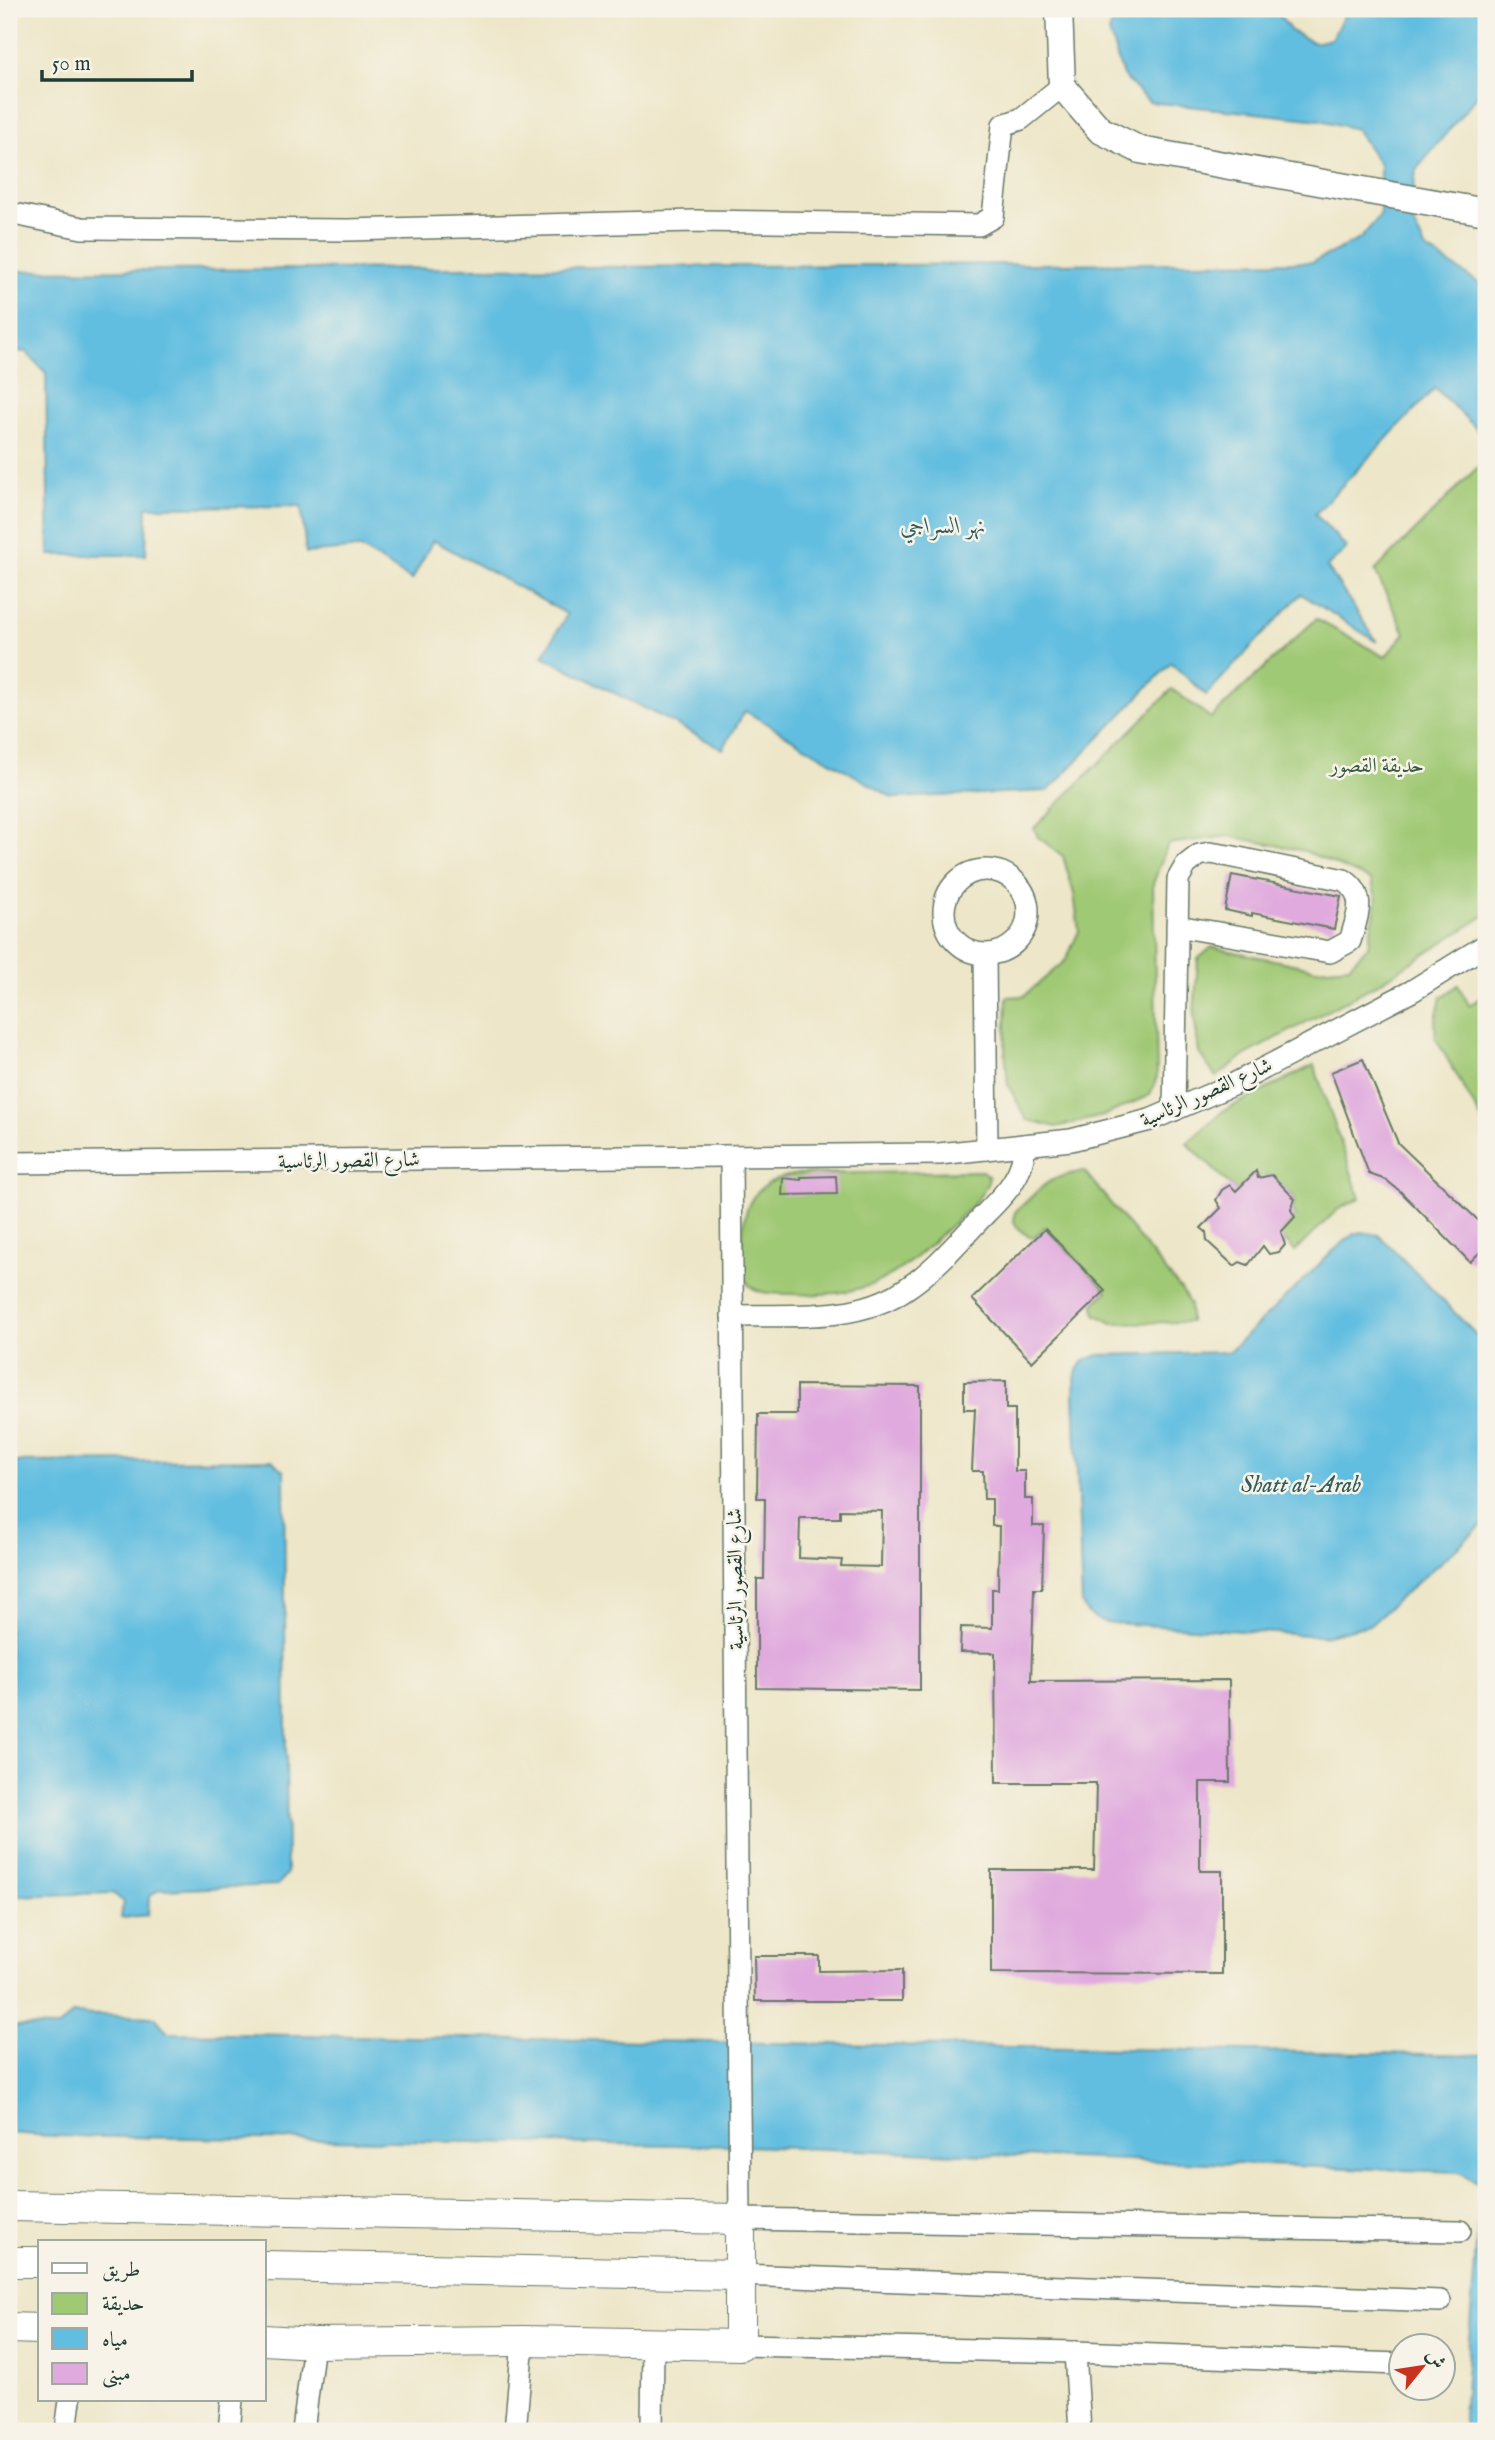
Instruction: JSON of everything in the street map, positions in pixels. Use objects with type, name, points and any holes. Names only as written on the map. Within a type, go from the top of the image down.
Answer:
[{"type":"main road","points":[[9,2206],[740,2207],[740,2344],[523,2341],[314,2343],[266,2340]]},
{"type":"main road","points":[[9,2262],[38,2262]]},
{"type":"main road","points":[[266,2266],[740,2275]]},
{"type":"main road","points":[[9,2328],[38,2329]]},
{"type":"street","points":[[1059,9],[1062,86],[1100,130],[1140,150],[1486,212]]},
{"type":"street","points":[[9,212],[82,228],[348,230],[694,221],[979,225],[993,217],[1003,125],[1021,119],[1062,86]]},
{"type":"street","points":[[1174,1110],[1177,926],[1178,879],[1186,865],[1199,855],[1210,853],[1344,880],[1354,887],[1358,896],[1359,909],[1350,941],[1330,952],[1177,926]]},
{"type":"street","points":[[982,869],[996,870],[1019,885],[1026,897],[1028,911],[1027,924],[1021,937],[999,953],[985,955],[971,952],[959,945],[944,920],[948,893],[956,881],[968,873],[982,869]]},
{"type":"street","name":"شارع القصور الرئاسية","points":[[9,1163],[939,1154],[1071,1140],[1150,1120],[1232,1085],[1412,991],[1486,945]]},
{"type":"street","points":[[985,955],[987,1149]]},
{"type":"street","points":[[732,1315],[848,1312],[882,1302],[903,1292],[936,1265],[1010,1187],[1023,1161],[1024,1145]]},
{"type":"street","name":"شارع القصور الرئاسية","points":[[731,1156],[740,2207]]},
{"type":"street","points":[[740,2207],[1460,2231]]},
{"type":"street","points":[[740,2275],[1440,2301]]},
{"type":"street","points":[[515,2431],[523,2341]]},
{"type":"street","points":[[652,2431],[653,2342]]},
{"type":"street","points":[[303,2431],[314,2343]]},
{"type":"street","points":[[740,2344],[1386,2363]]},
{"type":"street","points":[[1075,2352],[1080,2431]]},
{"type":"street","points":[[66,2431],[70,2402]]},
{"type":"street","points":[[229,2431],[232,2402]]},
{"type":"green space","name":"حديقة القصور","points":[[1482,463],[1486,467],[1486,915],[1379,983],[1245,1055],[1216,1077],[1199,1053],[1194,1015],[1198,959],[1212,947],[1316,969],[1349,966],[1368,946],[1377,900],[1371,880],[1305,851],[1229,836],[1168,844],[1153,884],[1157,1077],[1150,1095],[1103,1116],[1056,1127],[1027,1120],[1008,1085],[1005,1050],[1007,997],[1024,996],[1066,960],[1079,931],[1074,894],[1063,856],[1038,837],[1034,828],[1172,689],[1211,718],[1316,619],[1385,657],[1405,633],[1375,571]]},
{"type":"green space","points":[[1458,985],[1469,1005],[1486,995],[1486,1127],[1436,1039],[1435,1022],[1441,998]]},
{"type":"green space","points":[[1314,1065],[1360,1198],[1337,1210],[1295,1251],[1278,1234],[1295,1217],[1290,1213],[1294,1197],[1270,1175],[1259,1180],[1257,1174],[1253,1174],[1236,1191],[1187,1143],[1223,1111]]},
{"type":"green space","points":[[982,1171],[989,1177],[987,1184],[968,1209],[903,1267],[871,1285],[835,1293],[774,1293],[753,1288],[745,1278],[742,1238],[746,1211],[758,1191],[768,1183],[798,1174]]},
{"type":"green space","points":[[1084,1171],[1183,1292],[1190,1305],[1190,1322],[1112,1323],[1095,1314],[1094,1304],[1107,1291],[1045,1227],[1033,1238],[1016,1225],[1015,1212],[1045,1185],[1059,1177]]},
{"type":"water","name":"نهر السراجي","points":[[1117,9],[1275,9],[1291,31],[1314,43],[1331,39],[1345,14],[1343,9],[1486,9],[1486,85],[1416,170],[1410,216],[1425,248],[1479,283],[1486,283],[1486,438],[1435,388],[1315,514],[1347,548],[1327,567],[1377,642],[1301,594],[1206,695],[1171,663],[1048,791],[893,798],[745,711],[723,749],[543,656],[567,614],[433,540],[412,580],[360,548],[306,553],[301,506],[147,507],[146,555],[49,555],[46,373],[26,352],[9,351],[9,271],[1313,262],[1360,239],[1380,216],[1380,165],[1356,129],[1321,120],[1149,102],[1123,76],[1109,32]]},
{"type":"water","name":"Shatt al-Arab","points":[[1361,1232],[1378,1235],[1387,1243],[1486,1345],[1486,1522],[1369,1625],[1323,1636],[1111,1623],[1094,1618],[1082,1604],[1074,1393],[1078,1368],[1086,1360],[1099,1355],[1229,1352],[1333,1251],[1354,1234]]},
{"type":"water","points":[[272,1460],[284,1472],[287,1873],[278,1885],[159,1890],[149,1897],[148,1915],[121,1918],[123,1902],[113,1893],[9,1896],[9,1462]]},
{"type":"water","points":[[72,2014],[155,2017],[168,2033],[1486,2055],[1486,2431],[1464,2431],[1481,2184],[1459,2172],[743,2146],[50,2136],[9,2133],[9,2026],[59,2027]]},
{"type":"building","points":[[1232,875],[1341,896],[1334,929],[1225,910]]},
{"type":"building","points":[[1363,1059],[1398,1143],[1486,1228],[1486,1246],[1470,1262],[1401,1192],[1386,1180],[1369,1174],[1331,1072]]},
{"type":"building","points":[[1256,1171],[1258,1178],[1272,1175],[1295,1199],[1291,1210],[1295,1217],[1281,1232],[1285,1245],[1279,1252],[1269,1254],[1263,1246],[1248,1265],[1240,1262],[1234,1266],[1207,1241],[1206,1232],[1201,1228],[1221,1208],[1216,1200],[1222,1190],[1230,1185],[1236,1191]]},
{"type":"building","points":[[836,1176],[837,1194],[782,1195],[783,1178],[801,1180],[801,1177]]},
{"type":"building","points":[[1045,1229],[1105,1291],[1032,1362],[972,1299]]},
{"type":"building","points":[[1006,1381],[1006,1409],[1015,1409],[1015,1471],[1025,1471],[1025,1499],[1033,1499],[1033,1526],[1044,1526],[1042,1589],[1034,1589],[1031,1681],[1229,1680],[1230,1782],[1200,1782],[1200,1871],[1222,1871],[1222,1974],[991,1973],[991,1870],[1094,1870],[1096,1783],[996,1783],[995,1653],[960,1652],[961,1627],[992,1628],[992,1589],[998,1589],[999,1526],[992,1526],[992,1499],[984,1499],[983,1471],[972,1471],[975,1409],[964,1409],[964,1382]]},
{"type":"building","points":[[797,1385],[920,1386],[920,1690],[757,1688],[757,1579],[764,1579],[765,1498],[757,1498],[758,1414],[797,1414]],"holes":[[[840,1510],[882,1511],[881,1567],[841,1566],[842,1560],[799,1558],[800,1518],[840,1518]]]},
{"type":"building","points":[[754,1956],[819,1956],[819,1971],[902,1970],[902,2001],[755,2001]]}]
